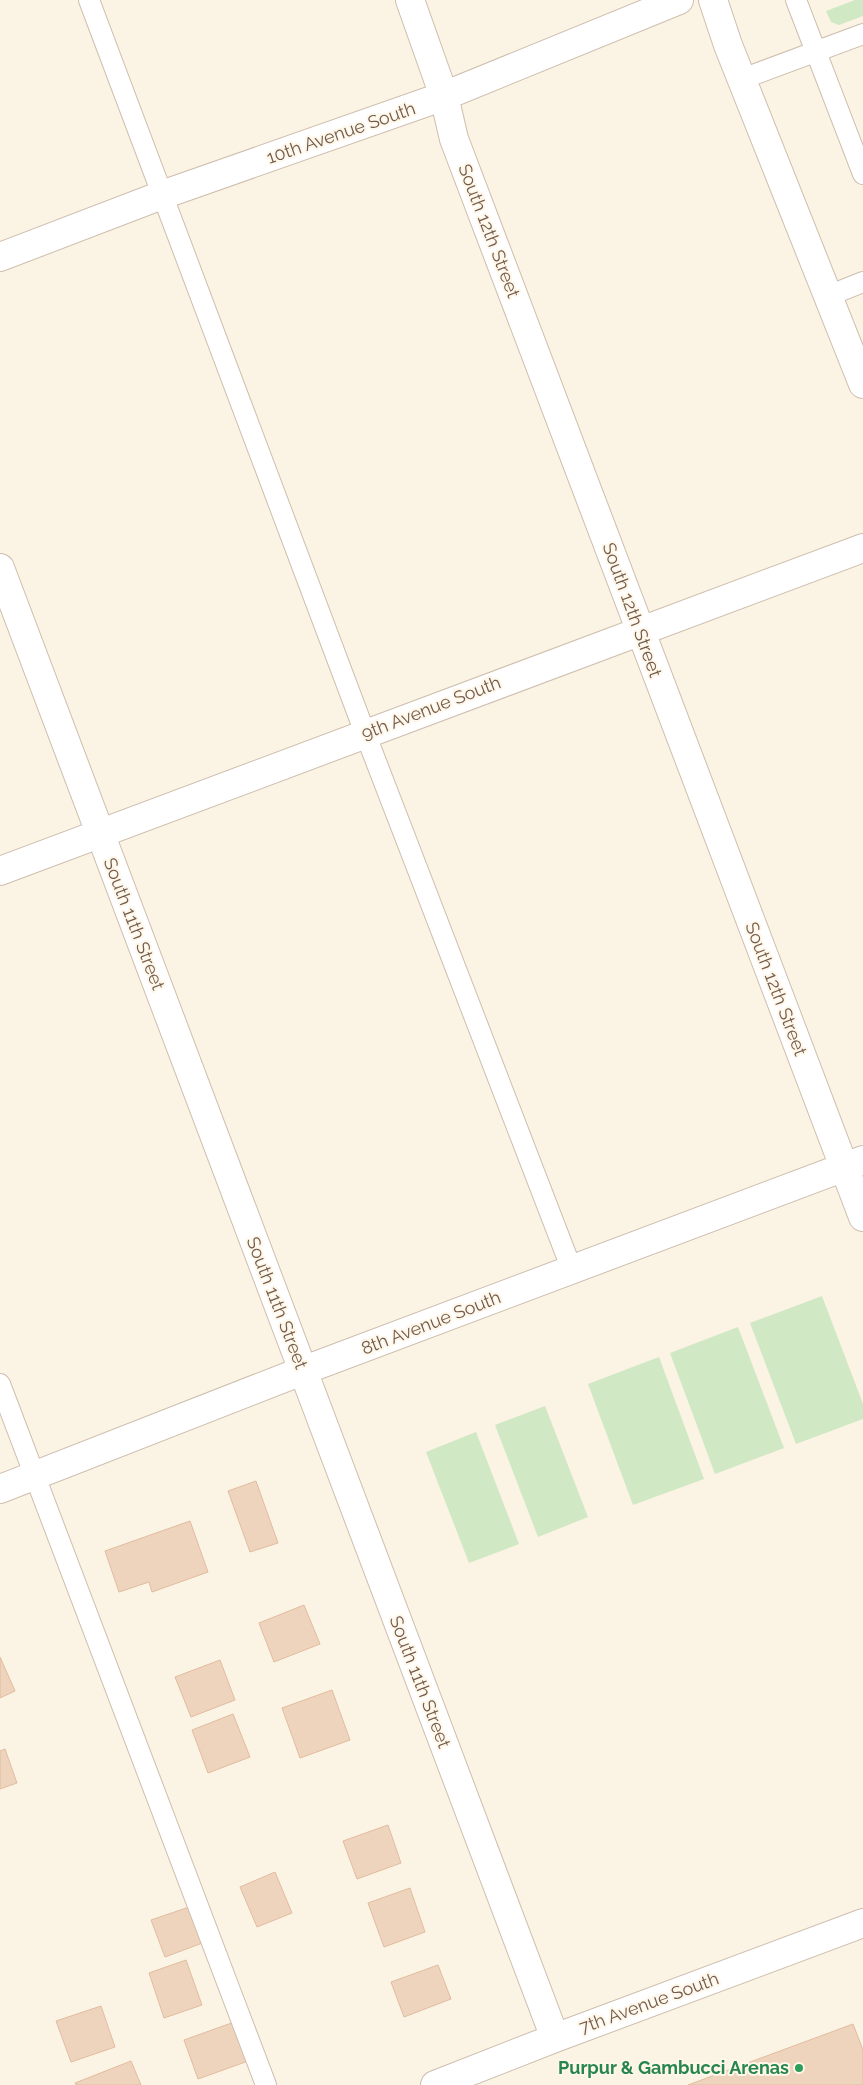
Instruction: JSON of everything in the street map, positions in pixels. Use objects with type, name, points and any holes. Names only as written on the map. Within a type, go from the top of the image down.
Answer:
[{"type":"street","name":"South 12th Street","points":[[410,0],[444,96],[454,139],[638,630],[854,1164],[863,1217]]},
{"type":"street","name":"10th Avenue South","points":[[0,257],[162,195],[444,96],[679,0]]},
{"type":"street","points":[[713,0],[742,79],[863,384]]},
{"type":"street","name":"9th Avenue South","points":[[0,871],[638,630],[863,548]]},
{"type":"street","name":"South 11th Street","points":[[0,568],[555,2038]]},
{"type":"street","name":"8th Avenue South","points":[[0,1489],[302,1371],[854,1164]]},
{"type":"street","name":"7th Avenue South","points":[[435,2085],[863,1923]]},
{"type":"lane","points":[[89,0],[365,733],[572,1270]]},
{"type":"lane","points":[[796,0],[863,174]]},
{"type":"lane","points":[[742,79],[863,34]]},
{"type":"lane","points":[[828,296],[863,282]]},
{"type":"lane","points":[[0,1384],[266,2085]]},
{"type":"green space","points":[[855,0],[863,0],[863,16],[839,25],[831,22],[826,11]]},
{"type":"green space","points":[[822,1296],[863,1404],[863,1419],[796,1444],[750,1323]]},
{"type":"green space","points":[[738,1327],[784,1448],[715,1474],[670,1353]]},
{"type":"green space","points":[[659,1357],[704,1479],[633,1505],[588,1384]]},
{"type":"green space","points":[[545,1406],[588,1517],[538,1537],[495,1425]]},
{"type":"green space","points":[[476,1432],[519,1544],[469,1563],[426,1452]]},
{"type":"building","points":[[256,1481],[278,1543],[250,1552],[228,1491]]},
{"type":"building","points":[[190,1521],[208,1572],[152,1592],[149,1582],[119,1592],[105,1551]]},
{"type":"building","points":[[304,1605],[320,1644],[274,1662],[259,1623]]},
{"type":"building","points":[[0,1657],[15,1691],[0,1698]]},
{"type":"building","points":[[220,1660],[235,1700],[191,1717],[175,1677]]},
{"type":"building","points":[[332,1690],[350,1740],[300,1758],[282,1708]]},
{"type":"building","points":[[233,1714],[250,1757],[208,1773],[192,1730]]},
{"type":"building","points":[[5,1749],[17,1783],[0,1789],[0,1751]]},
{"type":"building","points":[[388,1825],[401,1863],[357,1879],[343,1841]]},
{"type":"building","points":[[275,1872],[292,1913],[257,1927],[240,1887]]},
{"type":"building","points":[[410,1888],[425,1932],[384,1947],[368,1903]]},
{"type":"building","points":[[192,1906],[205,1942],[165,1957],[151,1920]]},
{"type":"building","points":[[186,1960],[202,2005],[164,2018],[149,1973]]},
{"type":"building","points":[[438,1965],[451,1999],[404,2017],[391,1982]]},
{"type":"building","points":[[101,2006],[115,2047],[71,2062],[56,2021]]},
{"type":"building","points":[[237,2021],[251,2060],[198,2079],[184,2040]]},
{"type":"building","name":"Purpur & Gambucci Arenas","points":[[853,2024],[863,2050],[863,2085],[688,2085]]},
{"type":"building","points":[[131,2061],[141,2085],[76,2085],[75,2083]]},
{"type":"place","name":"Purpur & Gambucci Arenas","points":[[799,2068]]}]
